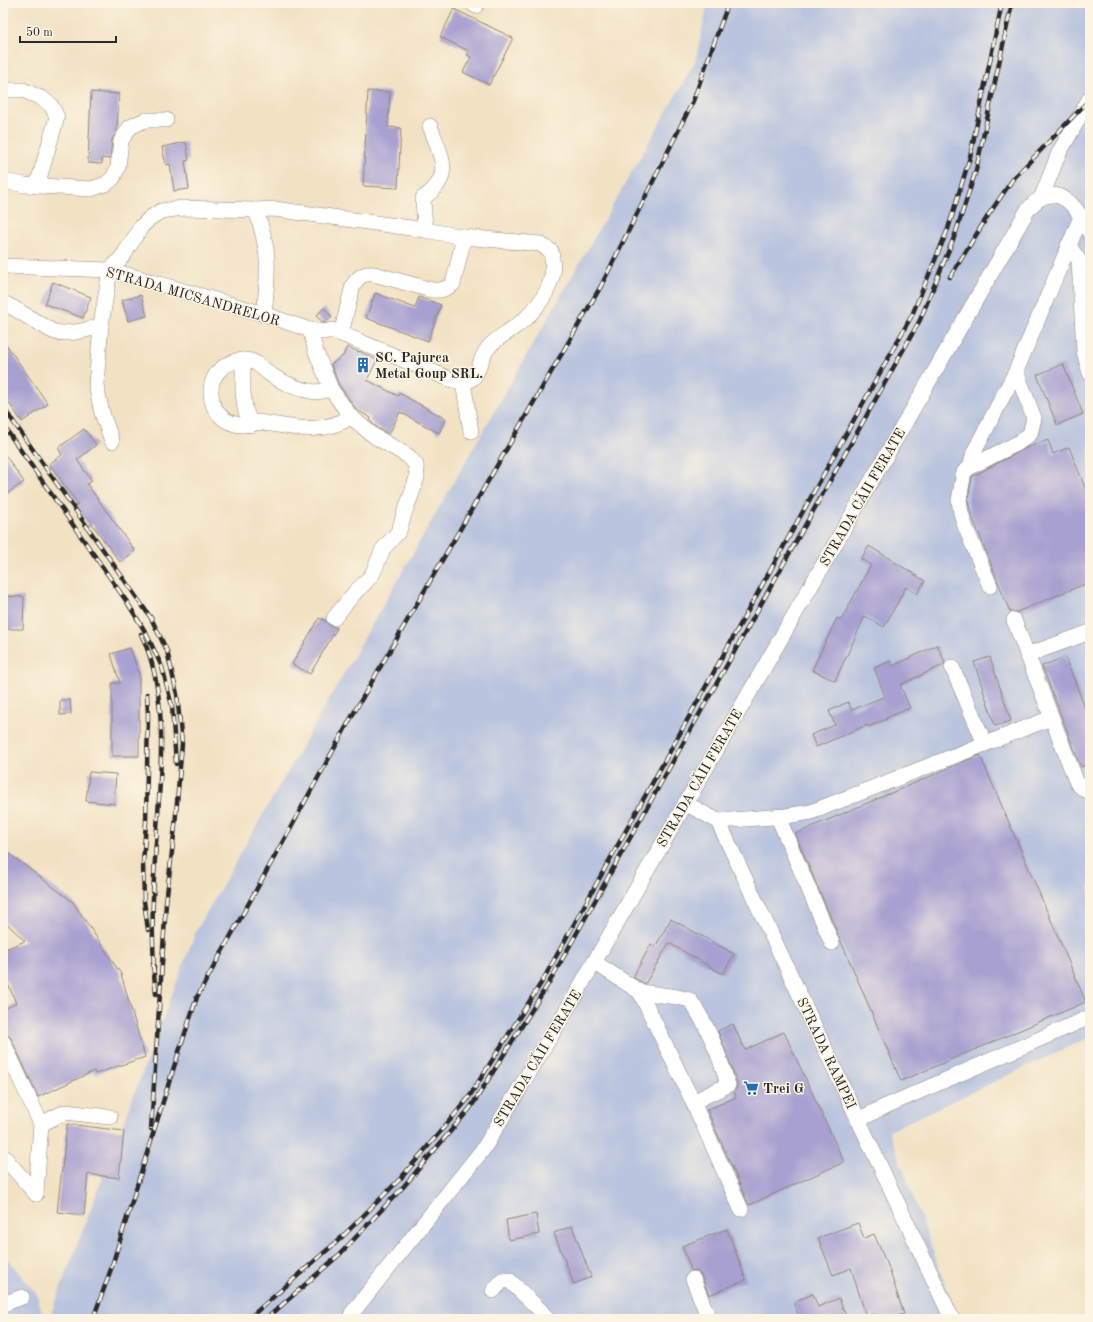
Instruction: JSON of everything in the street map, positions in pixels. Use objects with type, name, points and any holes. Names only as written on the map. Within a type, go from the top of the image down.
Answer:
[{"type":"street","points":[[3,90],[23,90],[41,98],[51,105],[57,117],[36,186]]},
{"type":"street","points":[[1090,98],[1058,153],[1042,196],[1065,198],[1075,208],[1090,233]]},
{"type":"street","points":[[3,181],[36,186],[91,189],[106,184],[113,178],[119,158],[121,141],[130,127],[145,120],[166,120]]},
{"type":"street","points":[[425,230],[423,198],[432,192],[437,186],[442,176],[444,167],[430,126]]},
{"type":"street","name":"STRADA CĂII FERATE","points":[[350,1319],[352,1313],[484,1148],[594,962],[1023,219],[1032,205],[1042,196]]},
{"type":"street","points":[[112,441],[102,413],[96,385],[101,325],[110,270],[123,256],[141,227],[150,218],[161,211],[184,208],[274,209],[425,230],[464,237],[540,244],[551,251],[552,276],[538,305],[522,322],[487,349],[477,374],[471,379],[463,382],[471,431]]},
{"type":"street","points":[[256,210],[262,229],[267,258],[264,314]]},
{"type":"street","points":[[970,466],[974,452],[1016,371],[1081,217]]},
{"type":"street","points":[[341,334],[353,284],[357,279],[367,273],[432,290],[446,289],[453,284],[464,237]]},
{"type":"street","points":[[1068,245],[1079,260],[1084,351],[1090,373]]},
{"type":"street","name":"STRADA MICSANDRELOR","points":[[3,266],[110,270],[264,314],[310,330],[324,332],[332,330],[452,380],[463,382]]},
{"type":"street","points":[[3,303],[12,306],[33,321],[54,332],[74,332],[93,329],[101,325]]},
{"type":"street","points":[[310,330],[316,352],[332,389],[351,417],[374,436],[408,456],[416,465],[417,477],[412,493],[404,510],[399,531],[384,549],[373,573],[334,618]]},
{"type":"street","points":[[332,389],[321,392],[296,387],[270,374],[258,364],[243,360],[235,361],[221,368],[210,389],[212,404],[216,411],[228,422],[235,424],[243,425],[258,422],[311,429],[326,428],[351,417]]},
{"type":"street","points":[[243,360],[245,404],[251,424]]},
{"type":"street","points":[[990,586],[964,526],[959,500],[960,490],[964,472],[970,466],[1018,443],[1030,434],[1034,418],[1016,371]]},
{"type":"street","points":[[1014,620],[1051,718],[1078,783],[1085,790],[1090,791]]},
{"type":"street","points":[[1027,655],[1090,632]]},
{"type":"street","points":[[952,667],[985,744]]},
{"type":"street","points":[[685,803],[718,821],[778,817],[810,812],[1051,718]]},
{"type":"street","points":[[778,817],[832,943]]},
{"type":"street","name":"STRADA RAMPEI","points":[[718,821],[952,1319]]},
{"type":"street","points":[[594,962],[640,992],[690,1000],[702,1017],[717,1049],[728,1085],[693,1102]]},
{"type":"street","points":[[640,992],[693,1102],[741,1209]]},
{"type":"street","points":[[858,1120],[886,1106],[1090,1017]]},
{"type":"street","points":[[3,1042],[41,1124],[36,1194],[3,1156]]},
{"type":"street","points":[[41,1124],[65,1112],[110,1117]]},
{"type":"street","points":[[693,1279],[709,1319]]},
{"type":"street","points":[[493,1291],[502,1281],[509,1280],[541,1311],[547,1319]]},
{"type":"street","points":[[3,1304],[22,1297]]},
{"type":"shaded area","points":[[708,3],[1090,3],[1090,1037],[889,1131],[958,1319],[49,1319],[196,931],[695,62]]},
{"type":"shaded area","points":[[3,1253],[37,1295],[44,1319],[3,1319]]},
{"type":"building","points":[[454,9],[513,38],[489,85],[463,72],[471,57],[467,55],[469,51],[440,37]]},
{"type":"building","points":[[368,91],[390,92],[388,127],[401,128],[398,188],[363,186]]},
{"type":"building","points":[[91,92],[119,94],[117,130],[112,140],[110,159],[102,158],[102,164],[88,163]]},
{"type":"building","points":[[186,142],[189,160],[185,161],[189,189],[174,191],[170,164],[166,165],[162,147]]},
{"type":"building","points":[[53,282],[91,297],[83,318],[45,304]]},
{"type":"building","points":[[375,293],[415,308],[419,297],[441,305],[428,341],[366,318]]},
{"type":"building","points":[[141,295],[147,316],[128,321],[122,300]]},
{"type":"building","points":[[324,308],[332,317],[324,323],[316,316]]},
{"type":"building","points":[[3,340],[48,404],[22,422],[3,394]]},
{"type":"building","points":[[347,347],[377,360],[367,380],[398,396],[399,393],[446,419],[439,433],[400,412],[389,434],[379,429],[370,421],[371,418],[357,410],[339,385],[331,364],[343,356]]},
{"type":"building","points":[[1063,364],[1083,414],[1057,425],[1037,375]]},
{"type":"building","points":[[84,429],[96,445],[77,460],[92,481],[87,484],[135,551],[120,562],[92,524],[89,526],[75,506],[78,504],[49,464],[62,455],[58,448]]},
{"type":"building","points":[[1048,440],[1053,454],[1069,447],[1090,500],[1090,582],[1017,612],[1010,612],[970,511],[968,500],[972,477],[1026,448]]},
{"type":"building","points":[[3,452],[24,482],[3,496]]},
{"type":"building","points":[[869,546],[925,581],[917,594],[906,587],[884,627],[865,616],[835,681],[812,670],[837,618],[841,620],[871,565],[861,559]]},
{"type":"building","points":[[3,596],[24,597],[23,629],[3,629]]},
{"type":"building","points":[[319,618],[326,621],[329,625],[337,628],[310,674],[292,664]]},
{"type":"building","points":[[937,645],[945,662],[943,665],[900,685],[910,708],[868,727],[867,725],[816,747],[811,735],[835,725],[829,711],[848,702],[852,710],[885,696],[874,668],[891,661],[893,666]]},
{"type":"building","points":[[130,648],[139,674],[139,756],[112,756],[112,683],[120,683],[111,654]]},
{"type":"building","points":[[990,657],[1011,721],[995,726],[974,662]]},
{"type":"building","points":[[1065,657],[1090,720],[1090,763],[1081,767],[1042,666]]},
{"type":"building","points":[[60,700],[70,700],[71,714],[60,715]]},
{"type":"building","points":[[980,755],[1086,1002],[901,1081],[795,834]]},
{"type":"building","points":[[89,772],[116,774],[114,804],[86,801]]},
{"type":"building","points":[[3,849],[73,902],[121,974],[145,1057],[95,1074],[94,1071],[38,1097],[11,1038],[6,1034],[3,1027],[3,1010],[16,1003],[3,972],[3,950],[25,941],[3,920]]},
{"type":"building","points":[[671,919],[734,954],[723,974],[669,943],[645,984],[633,977],[651,944],[655,947]]},
{"type":"building","points":[[733,1024],[745,1050],[784,1032],[844,1162],[749,1205],[707,1110],[736,1097],[734,1092],[737,1087],[737,1082],[718,1031]]},
{"type":"building","points":[[67,1124],[124,1131],[119,1178],[88,1174],[84,1215],[57,1212]]},
{"type":"building","points":[[536,1214],[539,1234],[509,1240],[506,1220]]},
{"type":"building","points":[[858,1223],[864,1238],[874,1234],[886,1260],[904,1314],[887,1319],[875,1319],[874,1314],[866,1316],[851,1268],[833,1275],[818,1238]]},
{"type":"building","points":[[572,1226],[591,1277],[574,1284],[554,1233]]},
{"type":"building","points":[[727,1229],[746,1280],[709,1295],[701,1275],[698,1272],[691,1270],[682,1246]]},
{"type":"building","points":[[813,1294],[818,1307],[839,1298],[847,1319],[800,1319],[793,1302]]},
{"type":"railway","points":[[93,1319],[111,1269],[197,997],[356,709],[601,286],[693,101],[726,10],[727,3]]},
{"type":"railway","points":[[248,1319],[341,1238],[401,1178],[467,1100],[543,980],[912,315],[948,229],[970,157],[1002,3]]},
{"type":"railway","points":[[266,1319],[340,1254],[404,1186],[471,1107],[550,981],[920,320],[955,235],[976,170],[1012,3]]},
{"type":"railway","points":[[950,277],[989,214],[1013,179],[1090,99]]},
{"type":"railway","points":[[3,407],[151,618],[167,651],[177,694],[182,744],[175,826],[166,903],[151,1129]]},
{"type":"railway","points":[[3,425],[127,602],[146,633],[162,667],[172,706],[176,764]]},
{"type":"railway","points":[[141,634],[155,677],[161,722],[161,769],[154,867],[154,969]]},
{"type":"railway","points":[[147,694],[146,823],[143,863],[144,901],[148,930]]},
{"type":"railway","points":[[153,964],[156,994]]},
{"type":"place","name":"SC. Pajurca Metal Goup SRL.","points":[[363,365]]},
{"type":"place","name":"Trei G","points":[[751,1088]]}]
